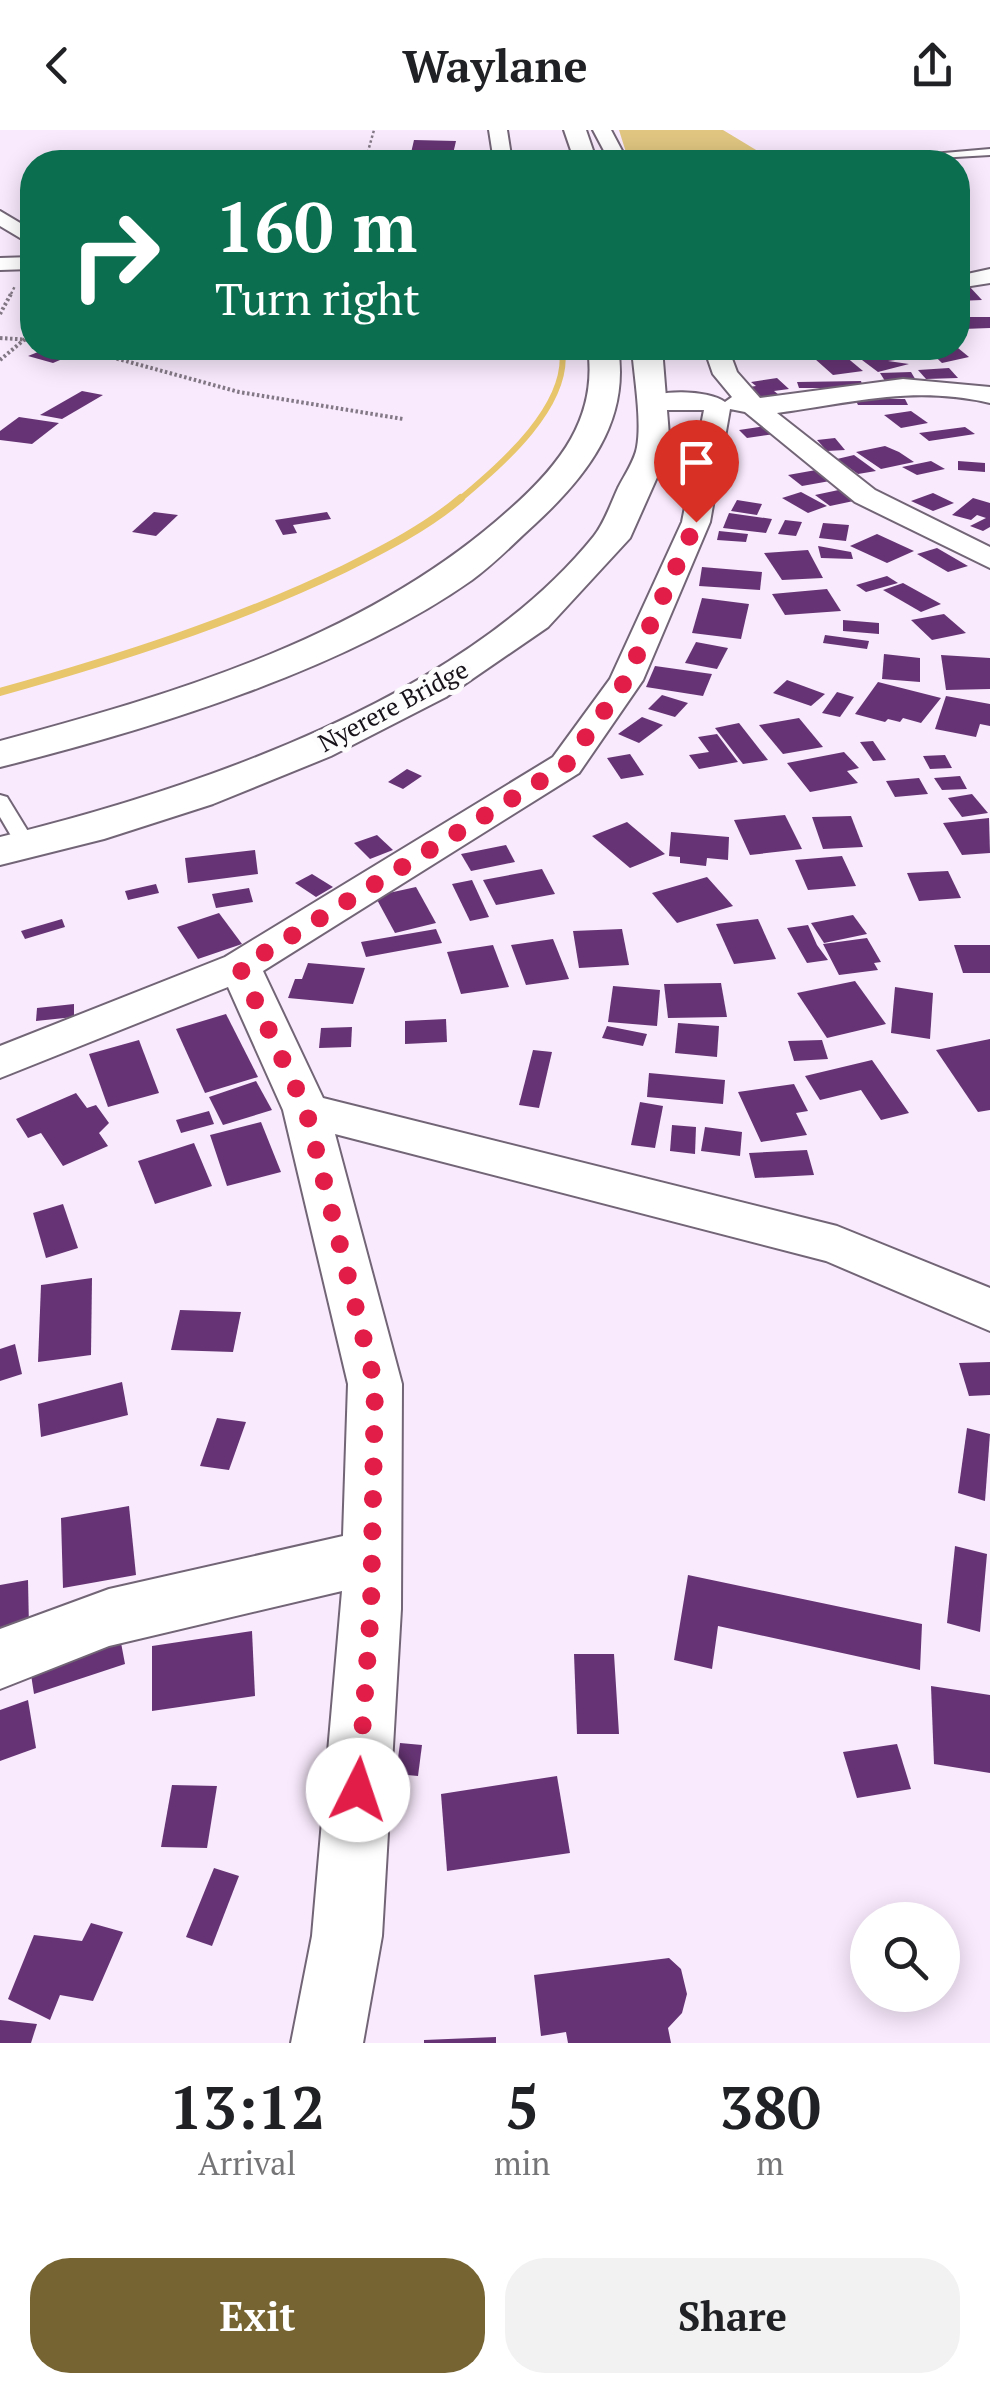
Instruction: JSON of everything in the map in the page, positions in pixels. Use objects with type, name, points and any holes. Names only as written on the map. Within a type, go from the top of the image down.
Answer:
[{"type":"main road","points":[[0,754],[90,730],[237,681],[397,609],[469,564],[574,468],[598,416],[604,390],[603,360]]},
{"type":"main road","name":"Nyerere Bridge","points":[[13,849],[129,818],[306,752],[411,702],[496,649],[592,563],[638,496],[658,435],[649,360]]},
{"type":"street","points":[[720,360],[725,374],[755,408],[866,496],[989,558]]},
{"type":"street","points":[[655,402],[734,402],[755,408],[854,390],[930,387],[990,395]]},
{"type":"street","points":[[0,1063],[240,968],[566,765],[626,680],[696,522],[716,418],[717,409],[710,404]]},
{"type":"street","points":[[240,968],[306,1110],[375,1384],[373,1555],[348,1936],[327,2043]]},
{"type":"street","points":[[306,1110],[837,1245],[990,1310]]},
{"type":"street","points":[[0,1659],[70,1629],[174,1600],[312,1572],[373,1555]]},
{"type":"lane","points":[[0,801],[13,849]]},
{"type":"path","points":[[0,360],[20,344]]},
{"type":"path","points":[[117,360],[328,411],[403,419]]},
{"type":"shaded area","points":[[619,130],[723,130],[756,150],[625,150]]},
{"type":"building","points":[[414,140],[456,141],[454,150],[412,150]]},
{"type":"building","points":[[970,287],[982,300],[970,300]]},
{"type":"building","points":[[970,317],[990,317],[990,328],[970,329]]},
{"type":"building","points":[[816,360],[850,360],[863,371],[833,375]]},
{"type":"building","points":[[862,360],[909,364],[878,372]]},
{"type":"building","points":[[949,368],[958,378],[926,379],[918,370]]},
{"type":"building","points":[[911,372],[917,382],[885,381],[880,373]]},
{"type":"building","points":[[777,378],[789,389],[774,391],[783,398],[765,401],[749,387],[756,386],[751,382]]},
{"type":"building","points":[[861,381],[863,388],[799,388],[797,382]]},
{"type":"building","points":[[82,391],[103,395],[62,419],[40,415]]},
{"type":"building","points":[[855,399],[905,399],[908,405],[858,405]]},
{"type":"building","points":[[911,411],[928,423],[901,428],[884,415]]},
{"type":"building","points":[[19,417],[59,423],[32,444],[0,440],[0,431]]},
{"type":"building","points":[[766,426],[775,434],[747,438],[739,430]]},
{"type":"building","points":[[965,427],[975,434],[929,441],[919,433]]},
{"type":"building","points":[[835,438],[845,450],[827,451],[817,440]]},
{"type":"building","points":[[885,446],[914,462],[881,469],[856,452]]},
{"type":"building","points":[[854,455],[876,471],[858,474],[837,459]]},
{"type":"building","points":[[931,461],[945,469],[917,475],[902,467]]},
{"type":"building","points":[[958,461],[985,463],[985,472],[958,470]]},
{"type":"building","points":[[816,470],[830,481],[802,486],[788,475]]},
{"type":"building","points":[[848,488],[863,499],[830,506],[815,495]]},
{"type":"building","points":[[801,492],[827,506],[808,513],[782,498]]},
{"type":"building","points":[[933,493],[954,503],[933,511],[911,501]]},
{"type":"building","points":[[973,498],[990,503],[990,527],[983,531],[970,526],[986,518],[977,515],[971,520],[952,515]]},
{"type":"building","points":[[737,500],[762,504],[757,515],[731,511]]},
{"type":"building","points":[[154,512],[178,515],[156,536],[132,532]]},
{"type":"building","points":[[327,512],[331,519],[293,525],[297,533],[283,535],[275,520]]},
{"type":"building","points":[[729,513],[772,519],[766,533],[723,528]]},
{"type":"building","points":[[785,520],[802,522],[796,536],[778,534]]},
{"type":"building","points":[[823,523],[849,525],[846,541],[819,538]]},
{"type":"building","points":[[719,531],[748,534],[746,542],[717,540]]},
{"type":"building","points":[[877,534],[914,551],[887,563],[850,546]]},
{"type":"building","points":[[818,546],[851,552],[853,559],[821,558]]},
{"type":"building","points":[[937,548],[968,566],[948,572],[917,554]]},
{"type":"building","points":[[808,550],[823,578],[782,580],[764,553]]},
{"type":"building","points":[[702,567],[762,572],[760,590],[699,586]]},
{"type":"building","points":[[887,576],[898,583],[866,592],[856,585]]},
{"type":"building","points":[[903,583],[941,604],[921,612],[883,590]]},
{"type":"building","points":[[827,589],[841,611],[785,615],[772,594]]},
{"type":"building","points":[[702,598],[749,604],[741,639],[692,633]]},
{"type":"building","points":[[944,614],[966,633],[932,640],[911,620]]},
{"type":"building","points":[[843,620],[879,623],[879,634],[843,631]]},
{"type":"building","points":[[825,635],[869,641],[867,649],[823,643]]},
{"type":"building","points":[[696,642],[728,648],[717,669],[685,663]]},
{"type":"building","points":[[884,654],[920,658],[920,682],[882,679]]},
{"type":"building","points":[[941,655],[990,658],[990,689],[946,690]]},
{"type":"building","points":[[655,666],[712,674],[703,696],[646,687]]},
{"type":"building","points":[[787,680],[825,694],[811,706],[773,693]]},
{"type":"building","points":[[878,682],[941,698],[921,723],[903,718],[900,722],[885,722],[855,714]]},
{"type":"building","points":[[837,692],[854,697],[840,717],[822,713]]},
{"type":"building","points":[[662,695],[688,703],[675,717],[648,709]]},
{"type":"building","points":[[946,696],[990,704],[990,726],[980,724],[976,737],[935,729]]},
{"type":"building","points":[[642,717],[663,725],[639,743],[618,734]]},
{"type":"building","points":[[799,718],[823,747],[783,754],[759,725]]},
{"type":"building","points":[[739,723],[768,760],[743,764],[715,728]]},
{"type":"building","points":[[717,734],[738,762],[699,769],[689,755],[709,752],[698,737]]},
{"type":"building","points":[[873,741],[886,760],[873,761],[860,742]]},
{"type":"building","points":[[844,752],[859,768],[847,771],[858,783],[810,792],[787,763]]},
{"type":"building","points":[[630,754],[644,775],[621,779],[607,758]]},
{"type":"building","points":[[945,755],[952,768],[930,769],[923,756]]},
{"type":"building","points":[[407,769],[422,776],[403,789],[388,782]]},
{"type":"building","points":[[960,776],[967,789],[942,790],[934,778]]},
{"type":"building","points":[[919,778],[928,794],[895,797],[886,781]]},
{"type":"building","points":[[972,794],[988,813],[962,817],[948,798]]},
{"type":"building","points":[[785,815],[802,849],[750,855],[734,820]]},
{"type":"building","points":[[851,816],[863,847],[823,849],[812,817]]},
{"type":"building","points":[[989,818],[990,853],[962,855],[943,823]]},
{"type":"building","points":[[627,822],[665,854],[630,868],[592,836]]},
{"type":"building","points":[[671,832],[729,837],[728,860],[707,858],[706,866],[680,863],[680,857],[669,856]]},
{"type":"building","points":[[377,835],[393,850],[370,859],[354,843]]},
{"type":"building","points":[[506,845],[515,862],[471,871],[461,854]]},
{"type":"building","points":[[255,850],[258,874],[188,883],[185,858]]},
{"type":"building","points":[[842,856],[856,886],[808,890],[795,860]]},
{"type":"building","points":[[542,869],[555,894],[496,905],[483,880]]},
{"type":"building","points":[[948,871],[961,898],[919,901],[907,873]]},
{"type":"building","points":[[312,874],[333,887],[316,897],[295,883]]},
{"type":"building","points":[[707,877],[733,906],[677,923],[652,893]]},
{"type":"building","points":[[472,880],[489,917],[470,921],[452,884]]},
{"type":"building","points":[[156,884],[159,893],[128,900],[125,891]]},
{"type":"building","points":[[416,887],[436,923],[395,933],[375,896]]},
{"type":"building","points":[[249,888],[253,902],[216,908],[212,894]]},
{"type":"building","points":[[219,913],[242,944],[198,959],[177,927]]},
{"type":"building","points":[[853,915],[867,934],[824,943],[811,923]]},
{"type":"building","points":[[62,919],[65,927],[25,939],[21,931]]},
{"type":"building","points":[[758,919],[776,959],[734,964],[716,924]]},
{"type":"building","points":[[808,925],[828,960],[807,963],[787,928]]},
{"type":"building","points":[[436,929],[442,943],[366,957],[361,942]]},
{"type":"building","points":[[622,929],[629,965],[579,968],[573,931]]},
{"type":"building","points":[[867,938],[881,962],[874,963],[878,970],[839,975],[823,944]]},
{"type":"building","points":[[553,939],[569,979],[526,985],[511,945]]},
{"type":"building","points":[[493,945],[509,987],[461,994],[447,952]]},
{"type":"building","points":[[954,945],[990,945],[990,973],[963,973]]},
{"type":"building","points":[[308,963],[365,968],[353,1004],[288,998],[295,979],[302,979]]},
{"type":"building","points":[[855,981],[886,1024],[827,1038],[797,993]]},
{"type":"building","points":[[721,983],[727,1017],[668,1018],[664,984]]},
{"type":"building","points":[[613,986],[660,990],[657,1026],[608,1022]]},
{"type":"building","points":[[895,987],[933,993],[930,1039],[891,1033]]},
{"type":"building","points":[[74,1004],[74,1017],[36,1021],[37,1008]]},
{"type":"building","points":[[226,1014],[258,1077],[205,1093],[176,1029]]},
{"type":"building","points":[[446,1019],[447,1042],[405,1044],[405,1021]]},
{"type":"building","points":[[678,1023],[719,1026],[717,1057],[675,1053]]},
{"type":"building","points":[[607,1026],[647,1034],[643,1046],[602,1038]]},
{"type":"building","points":[[352,1027],[351,1047],[319,1048],[321,1028]]},
{"type":"building","points":[[990,1039],[990,1110],[978,1112],[936,1050]]},
{"type":"building","points":[[139,1040],[159,1093],[108,1107],[89,1054]]},
{"type":"building","points":[[822,1040],[828,1059],[794,1061],[788,1041]]},
{"type":"building","points":[[533,1050],[552,1052],[539,1108],[519,1105]]},
{"type":"building","points":[[872,1060],[909,1113],[881,1120],[861,1090],[820,1100],[805,1076]]},
{"type":"building","points":[[649,1073],[725,1080],[723,1104],[647,1097]]},
{"type":"building","points":[[256,1081],[272,1110],[223,1125],[209,1097]]},
{"type":"building","points":[[794,1084],[808,1111],[796,1113],[807,1135],[761,1142],[738,1092]]},
{"type":"building","points":[[76,1093],[87,1108],[96,1105],[109,1123],[99,1133],[108,1146],[63,1166],[41,1133],[28,1138],[16,1119]]},
{"type":"building","points":[[640,1102],[663,1106],[655,1148],[631,1145]]},
{"type":"building","points":[[209,1111],[214,1124],[181,1133],[176,1120]]},
{"type":"building","points":[[261,1122],[281,1172],[227,1186],[210,1135]]},
{"type":"building","points":[[672,1125],[696,1127],[695,1154],[670,1151]]},
{"type":"building","points":[[705,1127],[742,1132],[740,1156],[701,1151]]},
{"type":"building","points":[[194,1143],[212,1186],[155,1204],[138,1161]]},
{"type":"building","points":[[807,1150],[814,1175],[755,1178],[749,1153]]},
{"type":"building","points":[[63,1204],[78,1248],[46,1258],[33,1213]]},
{"type":"building","points":[[92,1278],[91,1355],[38,1362],[41,1285]]},
{"type":"building","points":[[180,1310],[241,1312],[233,1352],[171,1350]]},
{"type":"building","points":[[15,1344],[22,1374],[0,1381],[0,1349]]},
{"type":"building","points":[[990,1362],[990,1395],[969,1396],[959,1363]]},
{"type":"building","points":[[122,1382],[128,1415],[41,1437],[38,1404]]},
{"type":"building","points":[[217,1418],[246,1422],[229,1470],[200,1466]]},
{"type":"building","points":[[967,1428],[990,1434],[985,1501],[958,1493]]},
{"type":"building","points":[[129,1506],[136,1575],[63,1588],[61,1518]]},
{"type":"building","points":[[955,1546],[987,1554],[980,1632],[947,1623]]},
{"type":"building","points":[[688,1575],[922,1624],[920,1670],[718,1626],[712,1669],[674,1660]]},
{"type":"building","points":[[28,1580],[29,1628],[0,1634],[0,1585]]},
{"type":"building","points":[[118,1627],[125,1664],[34,1694],[28,1655]]},
{"type":"building","points":[[252,1631],[255,1696],[152,1711],[152,1646]]},
{"type":"building","points":[[574,1654],[614,1654],[619,1734],[577,1734]]},
{"type":"building","points":[[931,1686],[990,1695],[990,1773],[934,1764]]},
{"type":"building","points":[[28,1700],[36,1748],[0,1761],[0,1710]]},
{"type":"building","points":[[400,1743],[422,1745],[418,1776],[396,1774]]},
{"type":"building","points":[[897,1744],[911,1789],[857,1798],[843,1752]]},
{"type":"building","points":[[557,1776],[570,1853],[447,1871],[441,1794]]},
{"type":"building","points":[[172,1785],[217,1786],[207,1848],[161,1847]]},
{"type":"building","points":[[214,1868],[239,1876],[212,1946],[186,1937]]},
{"type":"building","points":[[91,1923],[123,1932],[93,2001],[60,1995],[50,2020],[8,1999],[34,1935],[82,1941]]},
{"type":"building","points":[[669,1958],[681,1969],[687,1994],[682,2013],[668,2028],[671,2043],[568,2043],[566,2032],[541,2036],[534,1975]]},
{"type":"building","points":[[0,2020],[37,2024],[31,2043],[0,2043]]},
{"type":"building","points":[[496,2037],[496,2043],[424,2043],[424,2040]]},
{"type":"waterway","points":[[458,501],[511,453],[544,413],[555,392],[562,360]]},
{"type":"waterway","points":[[0,692],[131,653],[260,606],[390,545],[461,498]]},
{"type":"route","points":[[358,1790],[371,1609],[375,1384],[306,1110],[240,968],[566,765],[626,680],[696,522]]}]
